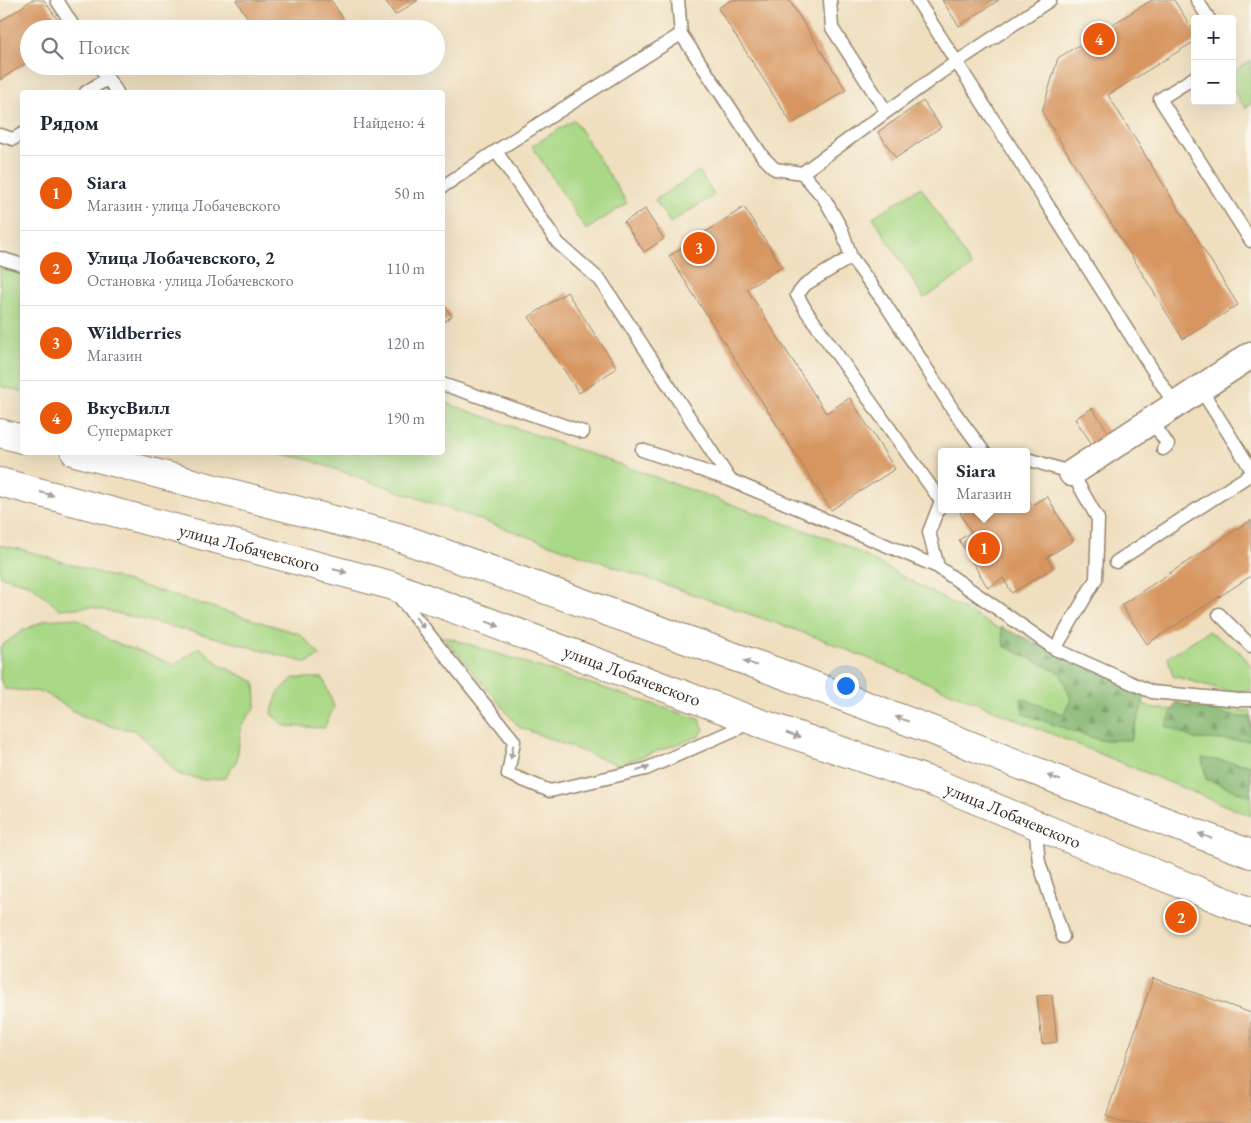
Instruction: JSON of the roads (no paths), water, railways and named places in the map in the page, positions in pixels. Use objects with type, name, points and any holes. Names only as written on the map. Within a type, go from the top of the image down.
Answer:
[{"type":"main road","points":[[0,433],[20,438]]},
{"type":"main road","points":[[86,455],[398,537],[777,672],[1251,854]]},
{"type":"main road","name":"улица Лобачевского","points":[[0,482],[390,585],[754,721],[938,784],[1251,912]]},
{"type":"street","points":[[1072,473],[1251,355]]},
{"type":"lane","points":[[57,0],[69,20]]},
{"type":"lane","points":[[678,0],[681,34],[763,157],[775,169],[802,173],[824,198],[842,230],[851,257],[884,302],[953,410],[981,448]]},
{"type":"lane","points":[[830,0],[832,28],[886,111]]},
{"type":"lane","points":[[917,0],[1175,405]]},
{"type":"lane","points":[[802,173],[886,111],[1050,0]]},
{"type":"lane","points":[[1197,0],[1207,15]]},
{"type":"lane","points":[[445,185],[681,34]]},
{"type":"lane","points":[[105,75],[115,90]]},
{"type":"lane","points":[[89,90],[108,79]]},
{"type":"lane","points":[[1191,80],[1160,100],[1251,241]]},
{"type":"lane","points":[[0,135],[13,140],[20,135]]},
{"type":"lane","points":[[496,151],[558,243],[601,281],[730,480]]},
{"type":"lane","points":[[851,257],[806,284],[797,295],[938,497]]},
{"type":"lane","points":[[0,258],[20,263]]},
{"type":"lane","points":[[445,385],[583,432]]},
{"type":"lane","points":[[1200,388],[1251,469]]},
{"type":"lane","points":[[1152,421],[1168,445],[1163,449]]},
{"type":"lane","points":[[642,450],[730,480],[938,567],[1055,649],[1152,692],[1251,700]]},
{"type":"lane","points":[[1030,460],[1072,473],[1098,519],[1096,579],[1055,649]]},
{"type":"lane","points":[[1116,562],[1251,474]]},
{"type":"lane","points":[[938,509],[929,532],[938,567]]},
{"type":"lane","points":[[390,585],[514,741],[508,774],[550,791],[646,769],[754,721]]},
{"type":"lane","points":[[1219,614],[1251,646]]},
{"type":"lane","points":[[1035,825],[1039,862],[1063,937]]},
{"type":"place","name":"ВкусВилл","points":[[1099,39]]},
{"type":"place","name":"Wildberries","points":[[699,248]]},
{"type":"place","name":"Siara","points":[[984,548]]},
{"type":"place","name":"Улица Лобачевского, 2","points":[[1181,917]]}]
